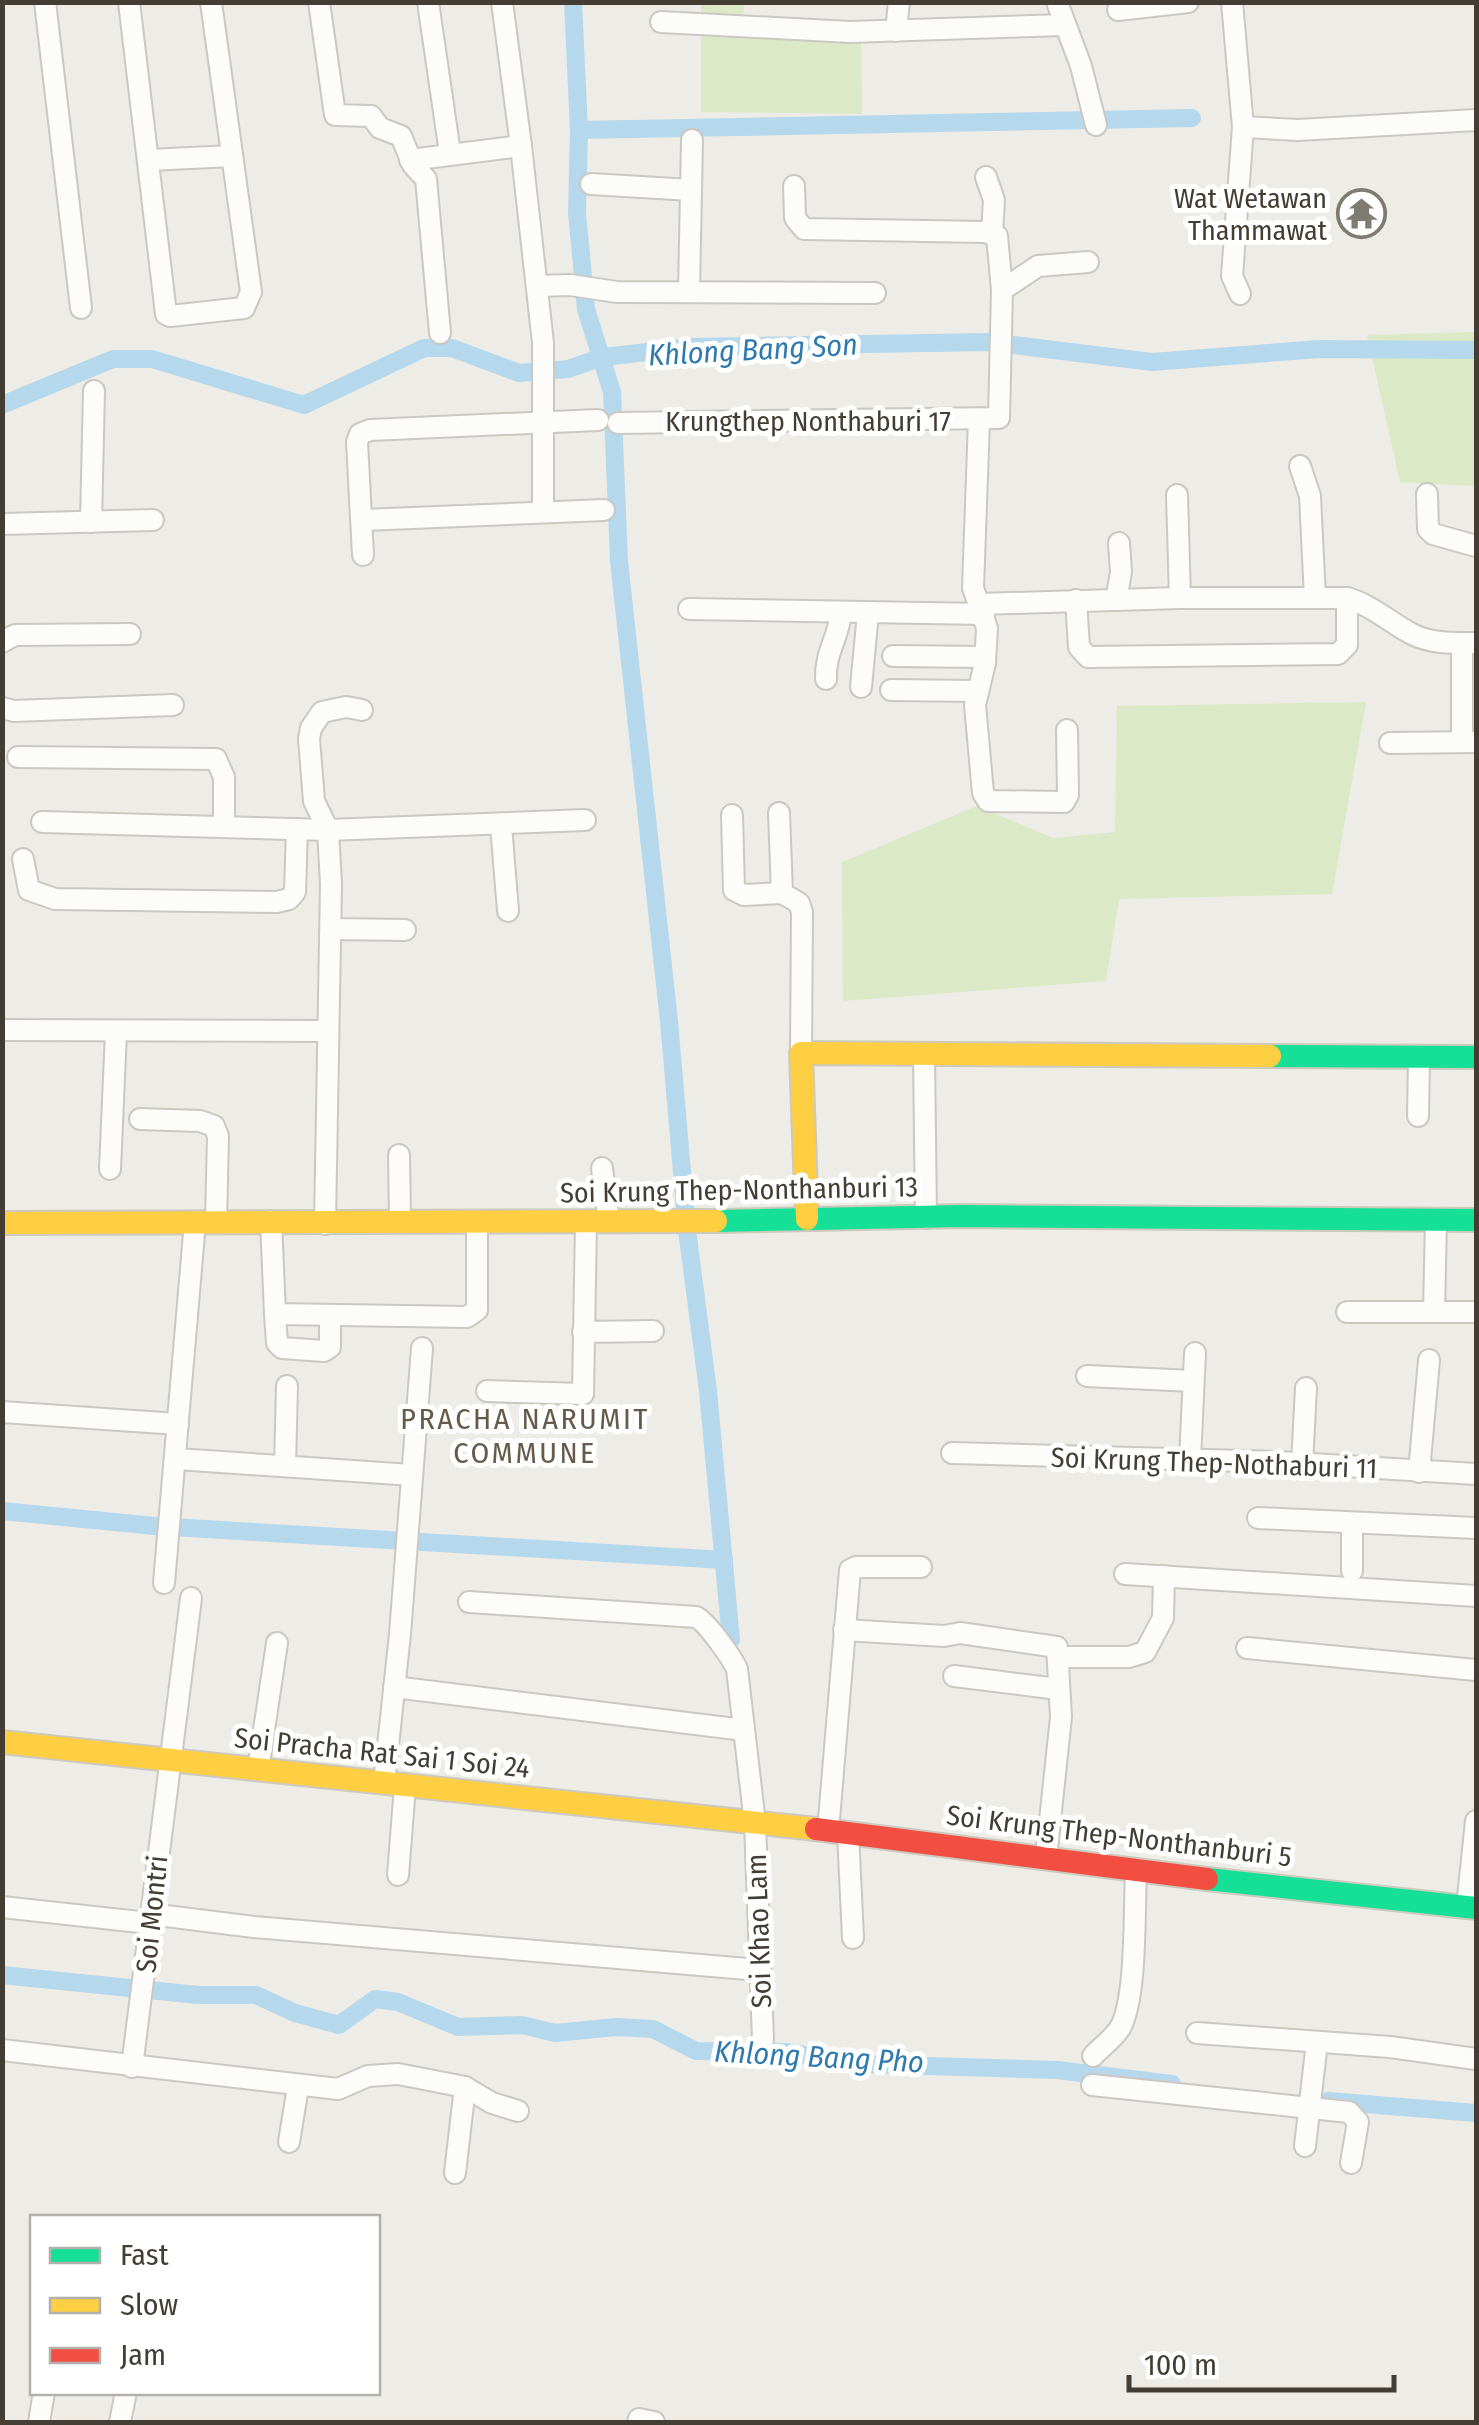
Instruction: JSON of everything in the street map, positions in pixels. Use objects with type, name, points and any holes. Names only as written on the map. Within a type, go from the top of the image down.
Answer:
[{"type":"street","points":[[46,2],[81,308]]},
{"type":"street","points":[[129,2],[166,314],[170,316],[244,308],[250,298],[211,2]]},
{"type":"street","points":[[318,2],[335,115],[371,116],[380,128],[401,136],[410,160],[426,179],[440,334]]},
{"type":"street","points":[[428,2],[450,153]]},
{"type":"street","points":[[502,2],[536,286],[542,372],[542,512]]},
{"type":"street","points":[[896,30],[899,2]]},
{"type":"street","points":[[1057,2],[1081,66],[1096,122]]},
{"type":"street","points":[[1118,10],[1188,2]]},
{"type":"street","points":[[1232,2],[1243,127],[1232,276],[1240,294]]},
{"type":"street","points":[[661,22],[799,31],[1065,25]]},
{"type":"street","points":[[1243,127],[1298,130],[1476,120]]},
{"type":"street","points":[[690,291],[692,140]]},
{"type":"street","points":[[410,160],[522,146]]},
{"type":"street","points":[[149,160],[232,156]]},
{"type":"street","points":[[986,177],[994,200],[992,233]]},
{"type":"street","points":[[590,184],[691,190]]},
{"type":"street","points":[[794,186],[795,218],[804,229],[992,233],[999,240],[1001,358],[989,419],[972,588],[982,609],[985,656],[976,692],[983,794],[988,801],[1064,802],[1068,795],[1068,730]]},
{"type":"street","points":[[1002,290],[1038,266],[1088,262]]},
{"type":"street","points":[[536,286],[617,292],[875,294]]},
{"type":"street","points":[[91,522],[94,391]]},
{"type":"street","name":"Krungthep Nonthaburi 17","points":[[363,520],[358,442],[360,434],[370,430],[543,422],[989,419]]},
{"type":"street","points":[[1300,466],[1312,507],[1315,598]]},
{"type":"street","points":[[1428,494],[1428,529],[1433,534],[1476,546]]},
{"type":"street","points":[[1177,496],[1180,598]]},
{"type":"street","points":[[363,555],[363,520],[604,510]]},
{"type":"street","points":[[2,524],[153,520]]},
{"type":"street","points":[[1116,600],[1122,572],[1119,543]]},
{"type":"street","points":[[1076,600],[1080,652],[1107,656],[1338,654],[1347,646],[1347,598]]},
{"type":"street","points":[[689,609],[868,613],[982,609],[1076,600],[1347,598],[1370,607],[1414,636],[1469,644],[1469,742],[1390,744]]},
{"type":"street","points":[[826,679],[827,653],[838,636],[841,612]]},
{"type":"street","points":[[861,688],[868,613]]},
{"type":"street","points":[[2,642],[15,635],[130,634]]},
{"type":"street","points":[[894,656],[985,656]]},
{"type":"street","points":[[891,690],[976,692]]},
{"type":"street","points":[[2,708],[14,711],[173,705]]},
{"type":"street","points":[[325,1224],[331,929],[328,830],[314,801],[311,728],[322,712],[339,707],[362,710]]},
{"type":"street","points":[[18,757],[216,759],[224,777],[224,827]]},
{"type":"street","points":[[779,814],[782,893]]},
{"type":"street","points":[[732,815],[734,890],[744,895],[782,893],[799,903],[802,912],[801,1053],[807,1218]]},
{"type":"street","points":[[42,822],[328,830],[585,820]]},
{"type":"street","points":[[502,825],[508,910]]},
{"type":"street","points":[[23,859],[29,890],[55,899],[278,902],[295,892],[298,829]]},
{"type":"street","points":[[331,929],[405,930]]},
{"type":"street","points":[[2,1030],[327,1032]]},
{"type":"street","points":[[110,1169],[116,1032]]},
{"type":"street","points":[[801,1053],[1476,1057]]},
{"type":"street","points":[[924,1054],[926,1218]]},
{"type":"street","points":[[1418,1116],[1420,1057]]},
{"type":"street","points":[[140,1120],[200,1122],[214,1126],[218,1136],[178,1424],[164,1583]]},
{"type":"street","points":[[399,1155],[400,1220]]},
{"type":"street","points":[[487,1391],[583,1394],[582,1332],[602,1168]]},
{"type":"street","name":"Soi Krung Thep-Nonthanburi 13","points":[[2,1223],[597,1223],[807,1218],[1476,1220]]},
{"type":"street","points":[[275,1314],[474,1315],[477,1220]]},
{"type":"street","points":[[1434,1312],[1436,1220]]},
{"type":"street","points":[[271,1221],[278,1343],[282,1348],[324,1351],[330,1346],[330,1316]]},
{"type":"street","points":[[1347,1312],[1476,1312]]},
{"type":"street","points":[[582,1332],[653,1331]]},
{"type":"street","points":[[398,1875],[394,1687],[422,1348]]},
{"type":"street","points":[[1190,1460],[1195,1353]]},
{"type":"street","points":[[1420,1472],[1429,1360]]},
{"type":"street","points":[[1087,1376],[1193,1380]]},
{"type":"street","points":[[285,1466],[287,1386]]},
{"type":"street","points":[[1302,1464],[1306,1388]]},
{"type":"street","points":[[2,1412],[178,1424]]},
{"type":"street","name":"Soi Krung Thep-Nothaburi 11","points":[[952,1453],[1302,1464],[1476,1474]]},
{"type":"street","points":[[177,1459],[412,1475]]},
{"type":"street","points":[[1258,1518],[1476,1528]]},
{"type":"street","points":[[1352,1524],[1352,1570]]},
{"type":"street","points":[[853,1938],[838,1832],[832,1686],[853,1568],[921,1567]]},
{"type":"street","points":[[1125,1574],[1476,1596]]},
{"type":"street","points":[[1058,1658],[1129,1658],[1145,1652],[1163,1618],[1164,1576]]},
{"type":"street","name":"Soi Montri","points":[[132,2068],[191,1598]]},
{"type":"street","name":"Soi Khao Lam","points":[[469,1602],[696,1617],[705,1621],[738,1669],[755,1823],[762,2040]]},
{"type":"street","points":[[844,1630],[944,1636],[955,1633],[1054,1646],[1061,1717],[1046,1858]]},
{"type":"street","points":[[258,1770],[277,1643]]},
{"type":"street","points":[[1247,1648],[1476,1670]]},
{"type":"street","points":[[954,1676],[1058,1689]]},
{"type":"street","points":[[394,1687],[744,1730]]},
{"type":"street","name":"Soi Pracha Rat Sai 1 Soi 24","points":[[2,1742],[755,1823]]},
{"type":"street","points":[[1472,1907],[1476,1821]]},
{"type":"street","name":"Soi Krung Thep-Nonthanburi 5","points":[[755,1823],[1136,1872],[1472,1907]]},
{"type":"street","points":[[1092,2056],[1121,2027],[1125,2014],[1130,1992],[1136,1872]]},
{"type":"street","points":[[2,1907],[759,1970]]},
{"type":"street","points":[[1197,2032],[1390,2047],[1476,2059]]},
{"type":"street","points":[[1305,2146],[1317,2042]]},
{"type":"street","points":[[2,2050],[298,2087],[338,2089],[379,2074],[428,2078],[464,2087],[492,2103],[518,2111]]},
{"type":"street","points":[[1092,2085],[1308,2102],[1349,2112],[1356,2117],[1352,2163]]},
{"type":"street","points":[[289,2142],[298,2087]]},
{"type":"street","points":[[455,2173],[464,2087]]},
{"type":"street","points":[[38,2422],[43,2395]]},
{"type":"street","points":[[120,2422],[125,2395]]},
{"type":"street","points":[[638,2422],[654,2422]]},
{"type":"green space","points":[[701,3],[744,3],[743,28],[861,41],[862,114],[701,112]]},
{"type":"green space","points":[[1476,332],[1476,486],[1400,482],[1367,335]]},
{"type":"green space","points":[[1366,702],[1332,894],[1119,899],[1106,981],[843,1001],[842,862],[977,806],[1053,838],[1115,832],[1117,706]]},
{"type":"waterway","points":[[573,2],[579,130],[577,213],[586,309],[612,392],[619,561],[731,1640]]},
{"type":"waterway","points":[[579,130],[1192,118]]},
{"type":"waterway","name":"Khlong Bang Son","points":[[2,405],[113,359],[152,359],[304,405],[424,348],[452,348],[519,373],[568,369],[603,357],[691,347],[988,342],[1152,362],[1319,349],[1476,350]]},
{"type":"waterway","points":[[2,1511],[155,1526],[724,1560]]},
{"type":"waterway","name":"Khlong Bang Pho","points":[[2,1975],[198,1995],[256,1995],[295,2013],[339,2025],[375,1999],[398,2002],[458,2027],[522,2025],[555,2033],[616,2027],[653,2029],[696,2051],[785,2052],[861,2064],[1057,2070],[1172,2084]]},
{"type":"waterway","name":"Khlong Bang Pho","points":[[1328,2101],[1476,2113]]},
{"type":"traffic: fast","points":[[1270,1056],[1476,1057]]},
{"type":"traffic: fast","points":[[716,1221],[962,1216],[1476,1220]]},
{"type":"traffic: fast","points":[[1207,1879],[1476,1908]]},
{"type":"traffic: slow","points":[[807,1219],[801,1053],[1270,1056]]},
{"type":"traffic: slow","points":[[2,1223],[716,1221]]},
{"type":"traffic: slow","points":[[2,1742],[816,1829]]},
{"type":"traffic: jam","points":[[816,1829],[1207,1879]]},
{"type":"place","name":"Wat Wetawan Thammawat","points":[[1362,214]]},
{"type":"district","name":"PRACHA NARUMIT COMMUNE","points":[[525,1436]]}]
